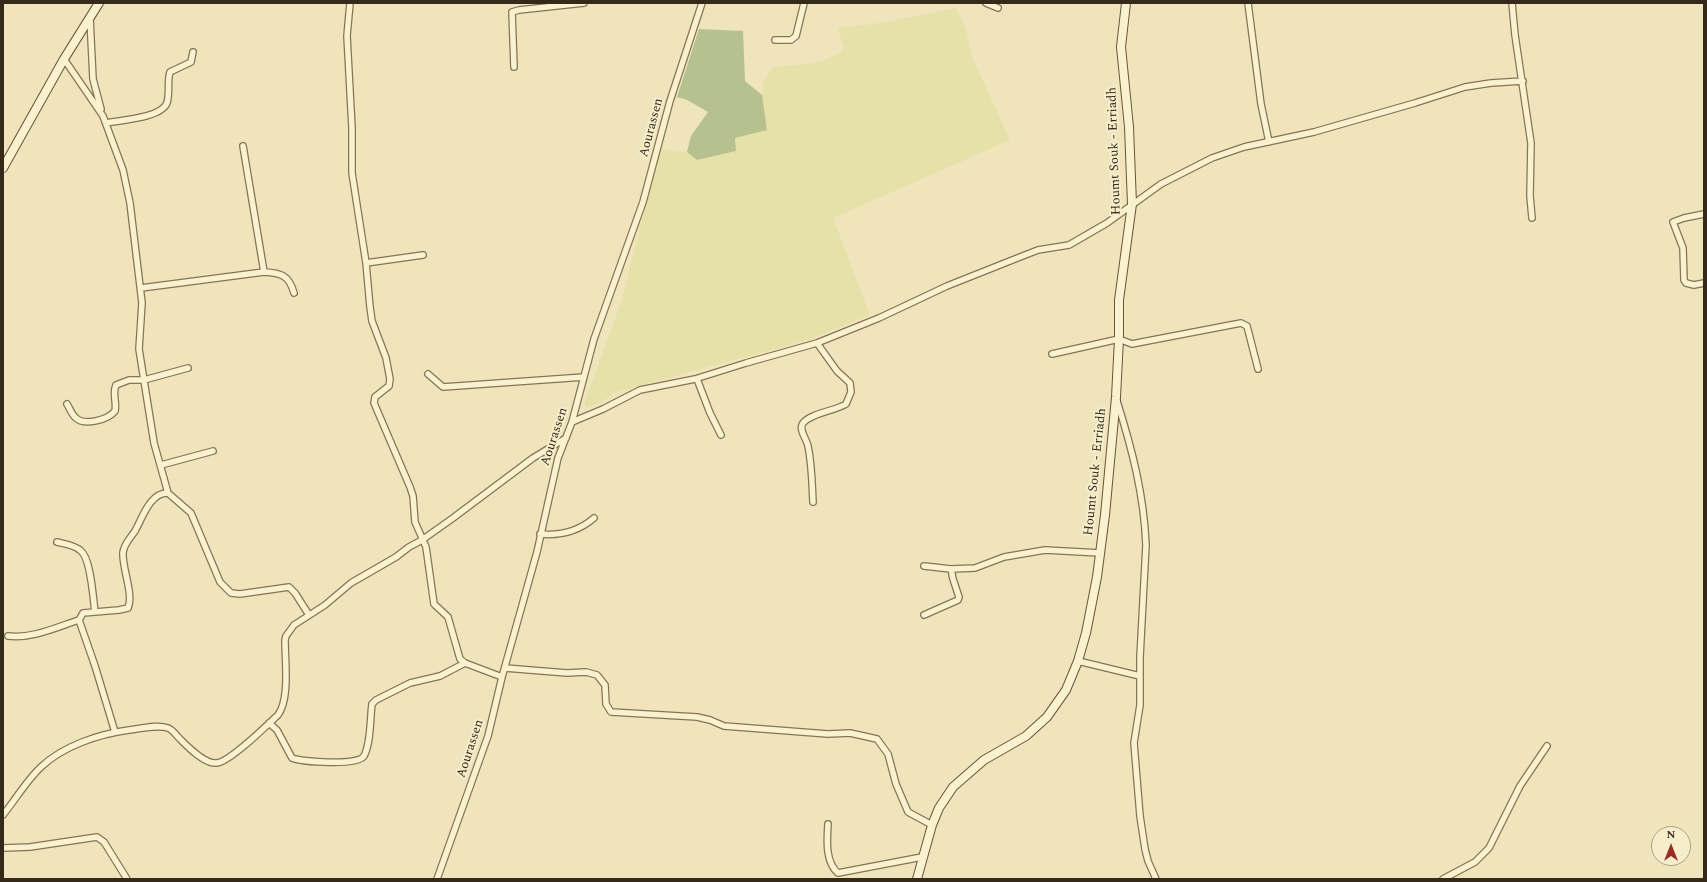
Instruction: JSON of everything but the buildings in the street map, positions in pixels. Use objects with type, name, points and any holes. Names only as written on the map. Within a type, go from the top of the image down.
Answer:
[{"type":"street","points":[[3,168],[64,59],[99,3]]},
{"type":"street","points":[[350,3],[347,36],[352,128],[352,173],[366,263],[372,321],[386,358],[390,379],[389,386],[375,397],[374,403],[413,496],[415,522],[426,547],[434,604],[448,617],[458,653],[465,664],[502,677]]},
{"type":"street","points":[[514,66],[512,12],[584,3]]},
{"type":"street","name":"Aourassen","points":[[437,879],[482,757],[540,534],[558,458],[572,422],[594,339],[643,202],[670,101],[702,3]]},
{"type":"street","points":[[775,40],[791,40],[796,36],[804,3]]},
{"type":"street","points":[[986,3],[998,8]]},
{"type":"street","name":"Houmt Souk - Erriadh","points":[[917,879],[932,825],[939,808],[954,787],[972,769],[984,760],[1026,736],[1047,717],[1066,690],[1078,661],[1090,614],[1100,553],[1116,397],[1119,339],[1119,300],[1132,204],[1129,128],[1121,47],[1126,3]]},
{"type":"street","points":[[1248,3],[1261,104],[1269,142]]},
{"type":"street","points":[[1512,3],[1515,35],[1523,81],[1532,155],[1530,196],[1532,218]]},
{"type":"street","points":[[90,18],[94,79],[103,116],[122,165],[130,204],[141,288],[142,318],[138,348],[154,443],[168,493],[191,514],[216,575],[225,588],[231,593],[240,594],[289,587],[295,593],[309,615]]},
{"type":"street","points":[[106,123],[147,116],[163,109],[167,101],[170,72],[191,62],[193,52]]},
{"type":"street","points":[[64,59],[103,116]]},
{"type":"street","points":[[572,422],[603,409],[640,390],[697,379],[740,364],[817,343],[879,318],[947,286],[1020,256],[1038,250],[1069,245],[1106,223],[1172,178],[1212,158],[1244,147],[1314,132],[1465,87],[1491,82],[1523,81]]},
{"type":"street","points":[[243,146],[264,272]]},
{"type":"street","points":[[1704,214],[1673,222],[1683,248],[1684,280],[1686,283],[1690,284],[1704,283]]},
{"type":"street","points":[[366,263],[423,255]]},
{"type":"street","points":[[141,288],[264,272],[277,273],[291,281],[294,293]]},
{"type":"street","points":[[1052,354],[1119,339],[1132,344],[1237,323],[1244,323],[1247,326],[1258,369]]},
{"type":"street","points":[[813,502],[808,445],[802,427],[803,423],[812,417],[846,404],[851,387],[850,383],[837,371],[817,343]]},
{"type":"street","points":[[67,404],[75,418],[80,421],[86,422],[107,417],[115,411],[116,405],[114,389],[116,385],[129,380],[144,380],[188,368]]},
{"type":"street","points":[[428,374],[443,387],[584,377]]},
{"type":"street","points":[[697,379],[721,436]]},
{"type":"street","points":[[1116,397],[1137,472],[1145,527],[1146,545],[1140,705],[1134,743],[1144,849],[1156,879]]},
{"type":"street","points":[[3,815],[40,768],[54,757],[84,741],[115,732],[144,728],[168,728],[173,731],[199,757],[214,763],[231,756],[283,709],[286,636],[294,625],[325,605],[361,576],[396,557],[409,547],[422,540],[513,472],[566,438]]},
{"type":"street","points":[[161,465],[213,451]]},
{"type":"street","points":[[8,636],[19,637],[32,635],[79,620],[83,613],[128,608],[129,598],[123,559],[123,549],[148,506],[161,494],[168,493]]},
{"type":"street","points":[[540,534],[554,535],[570,532],[582,528],[594,518]]},
{"type":"street","points":[[57,542],[81,550],[84,554],[88,564],[95,612]]},
{"type":"street","points":[[924,566],[951,570],[975,568],[1004,557],[1045,550],[1100,553]]},
{"type":"street","points":[[924,615],[958,600],[959,597],[951,570]]},
{"type":"street","points":[[79,620],[96,666],[115,732]]},
{"type":"street","points":[[1078,661],[1140,676]]},
{"type":"street","points":[[269,723],[277,730],[292,758],[299,761],[341,762],[358,760],[364,755],[369,735],[372,704],[376,700],[410,683],[440,676],[465,664]]},
{"type":"street","points":[[505,668],[567,673],[586,672],[597,674],[604,685],[606,704],[610,712],[696,717],[710,720],[724,726],[828,734],[850,733],[877,739],[888,754],[896,784],[908,812],[932,825]]},
{"type":"street","points":[[1443,879],[1475,862],[1489,848],[1520,786],[1547,746]]},
{"type":"street","points":[[828,824],[827,847],[832,868],[838,872],[922,857]]},
{"type":"street","points":[[3,848],[37,847],[97,837],[104,842],[127,879]]},
{"type":"shaded area","points":[[956,8],[966,30],[972,57],[1010,140],[833,218],[870,315],[813,338],[613,393],[604,401],[587,408],[585,401],[622,300],[650,188],[662,149],[687,152],[697,160],[736,151],[735,138],[767,129],[762,95],[764,80],[773,67],[808,64],[826,60],[841,52],[844,49],[838,28],[881,23]]},
{"type":"green space","points":[[699,29],[743,31],[745,81],[762,95],[767,130],[735,138],[736,151],[697,160],[687,152],[691,136],[708,112],[687,100],[677,97]]}]
